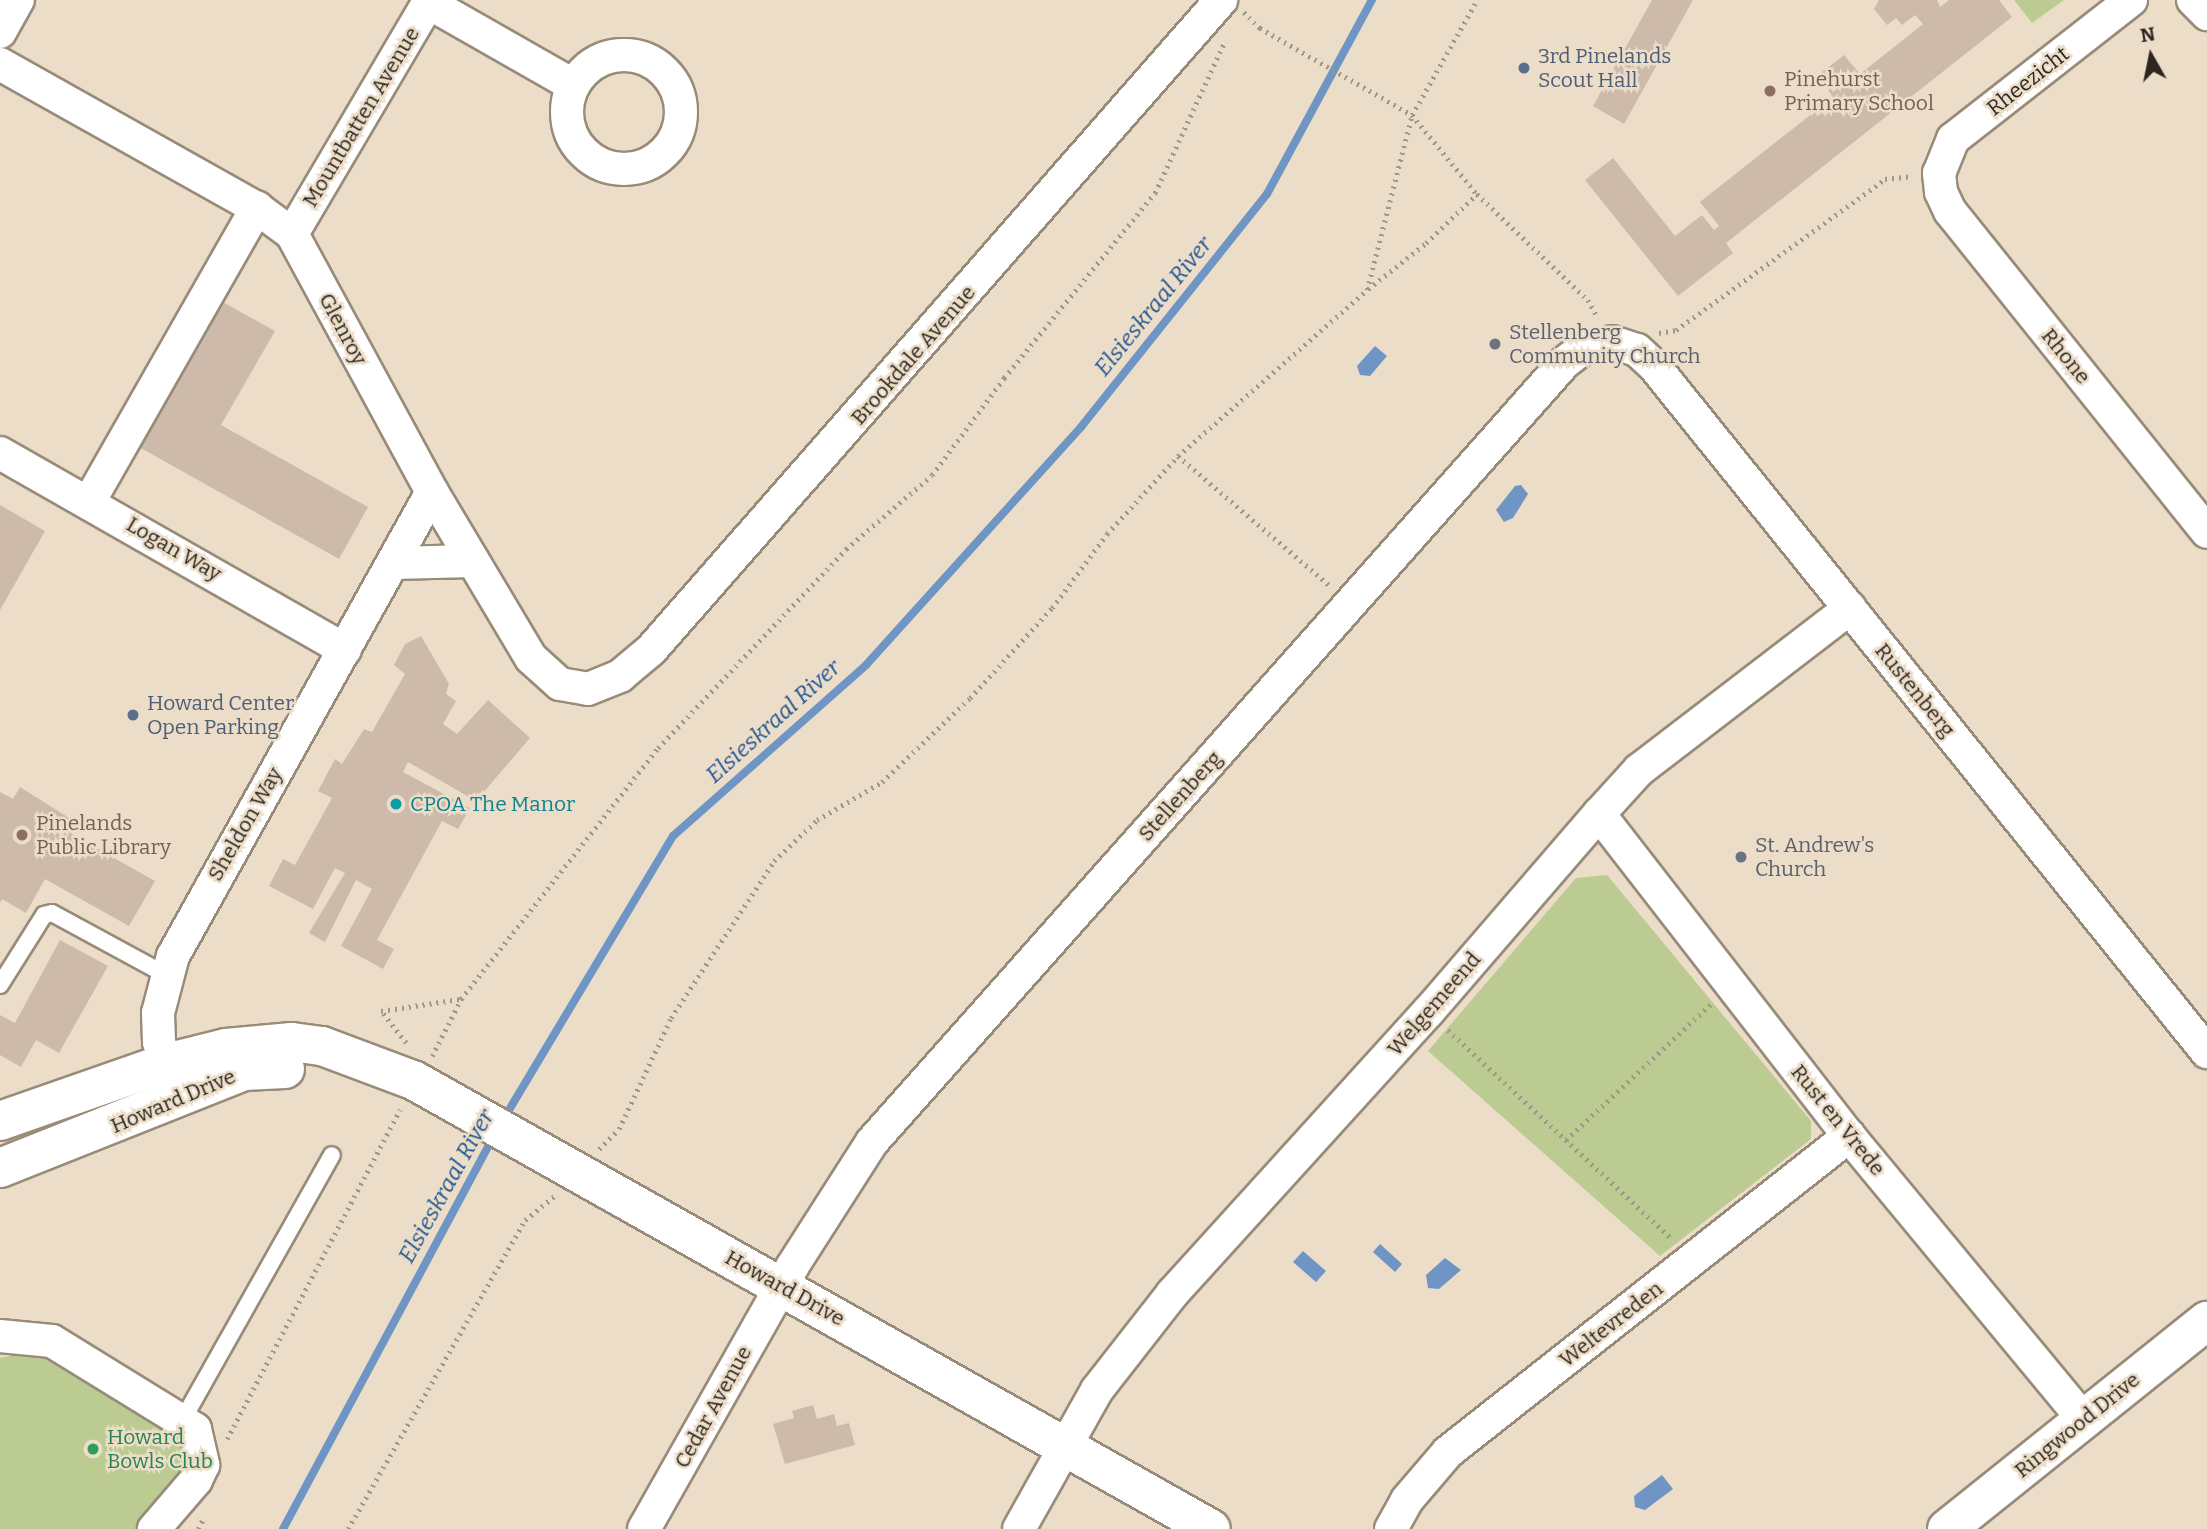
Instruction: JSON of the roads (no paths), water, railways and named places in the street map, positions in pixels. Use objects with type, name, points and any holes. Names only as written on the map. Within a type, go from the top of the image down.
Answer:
[{"type":"street","points":[[0,32],[18,0]]},
{"type":"street","name":"Rheezicht","points":[[1939,173],[1954,139],[2131,0]]},
{"type":"street","points":[[2193,0],[2207,14]]},
{"type":"street","points":[[429,2],[573,85]]},
{"type":"street","name":"Mountbatten Avenue","points":[[292,234],[429,2]]},
{"type":"street","name":"Brookdale Avenue","points":[[588,689],[620,676],[651,650],[1228,11]]},
{"type":"street","name":"Glenroy","points":[[0,64],[257,208],[292,234],[432,492],[531,658],[559,684],[588,689]]},
{"type":"street","name":"Rhone","points":[[1939,173],[1950,211],[2207,532]]},
{"type":"street","points":[[89,502],[257,208]]},
{"type":"street","name":"Stellenberg","points":[[782,1285],[843,1181],[872,1142],[1564,363],[1583,349],[1612,342]]},
{"type":"street","name":"Rustenberg","points":[[1612,342],[1637,350],[1655,367],[2207,1052]]},
{"type":"street","name":"Logan Way","points":[[0,453],[135,526],[345,650]]},
{"type":"street","name":"Sheldon Way","points":[[171,1080],[158,1013],[166,975],[197,908],[432,492]]},
{"type":"street","points":[[393,563],[472,561]]},
{"type":"street","name":"Welgemeend","points":[[1019,1529],[1097,1390],[1172,1294],[1428,1012],[1599,814],[1639,770],[1850,608]]},
{"type":"street","name":"Rust en Vrede","points":[[1599,814],[1849,1136],[2084,1420]]},
{"type":"street","name":"Howard Drive","points":[[0,1168],[171,1080],[226,1048],[292,1042],[322,1046],[415,1081],[436,1082],[565,1166],[782,1285],[1211,1529]]},
{"type":"street","name":"Howard Drive","points":[[0,1121],[171,1080]]},
{"type":"street","name":"Weltevreden","points":[[1391,1529],[1407,1500],[1448,1452],[1849,1136]]},
{"type":"street","name":"Cedar Avenue","points":[[644,1529],[782,1285]]},
{"type":"street","name":"Ringwood Drive","points":[[1947,1529],[2207,1321]]},
{"type":"street","points":[[0,1336],[52,1342],[195,1429],[203,1465],[196,1480],[154,1529]]},
{"type":"lane","points":[[0,985],[44,915],[52,912],[166,975]]},
{"type":"lane","points":[[182,1421],[332,1155]]},
{"type":"water","points":[[1375,346],[1387,356],[1370,376],[1360,375],[1357,366]]},
{"type":"water","points":[[1521,485],[1528,494],[1513,518],[1504,522],[1496,510],[1515,486]]},
{"type":"water","points":[[1380,1244],[1402,1264],[1395,1272],[1373,1252]]},
{"type":"water","points":[[1303,1251],[1326,1271],[1316,1282],[1293,1262]]},
{"type":"water","points":[[1445,1258],[1461,1270],[1439,1289],[1428,1288],[1426,1275]]},
{"type":"water","points":[[1662,1475],[1673,1489],[1645,1510],[1635,1507],[1634,1496]]},
{"type":"waterway","name":"Elsieskraal River","points":[[503,1120],[673,836],[866,665],[1081,427],[1267,194],[1372,0]]},
{"type":"waterway","name":"Elsieskraal River","points":[[283,1529],[493,1137]]},
{"type":"place","name":"3rd Pinelands Scout Hall","points":[[1524,68]]},
{"type":"place","name":"Pinehurst Primary School","points":[[1770,91]]},
{"type":"place","name":"Stellenberg Community Church","points":[[1495,344]]},
{"type":"place","name":"Howard Center Open Parking","points":[[133,715]]},
{"type":"place","name":"CPOA The Manor","points":[[396,804]]},
{"type":"place","name":"Pinelands Public Library","points":[[22,835]]},
{"type":"place","name":"St. Andrew's Church","points":[[1741,857]]},
{"type":"place","name":"Howard Bowls Club","points":[[93,1449]]}]
